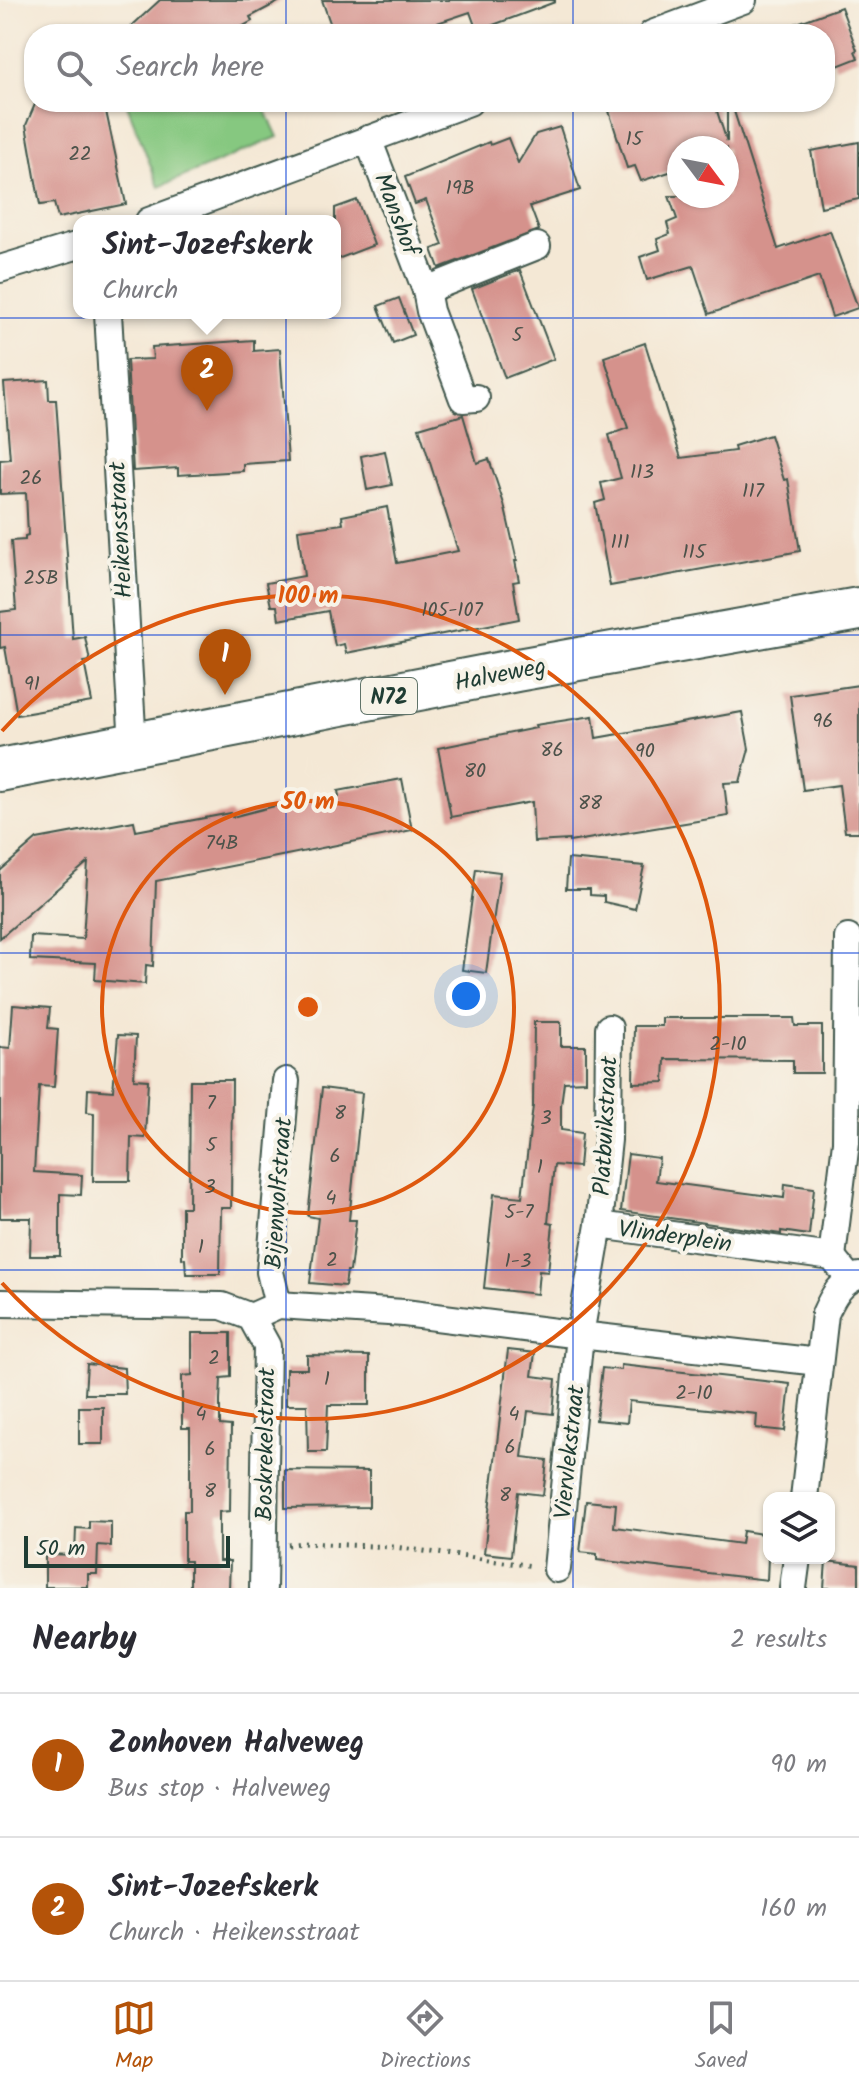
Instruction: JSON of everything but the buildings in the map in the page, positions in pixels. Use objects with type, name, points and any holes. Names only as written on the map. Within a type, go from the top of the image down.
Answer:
[{"type":"main road","name":"Halveweg","points":[[0,770],[547,665],[859,609]]},
{"type":"street","points":[[679,24],[743,0]]},
{"type":"street","points":[[165,215],[442,112]]},
{"type":"street","name":"Manshof","points":[[368,139],[426,290],[430,311],[463,399],[476,398]]},
{"type":"street","points":[[426,290],[537,246]]},
{"type":"street","points":[[0,269],[73,247]]},
{"type":"street","name":"Heikensstraat","points":[[108,319],[133,746]]},
{"type":"street","points":[[805,1492],[825,1314],[833,1296],[854,1277],[832,1257],[846,1142],[848,938]]},
{"type":"street","name":"Platbuikstraat","points":[[599,1225],[608,1140],[609,1028]]},
{"type":"street","name":"Bijenwolfstraat","points":[[278,1305],[270,1272],[286,1081]]},
{"type":"street","name":"Vlinderplein","points":[[580,1335],[599,1225],[832,1257]]},
{"type":"street","points":[[0,1303],[222,1306],[251,1317],[278,1305],[404,1313],[819,1362]]},
{"type":"street","name":"Boskrekelstraat","points":[[251,1317],[267,1346],[263,1588]]},
{"type":"street","name":"Viervlekstraat","points":[[557,1569],[580,1335]]},
{"type":"street","points":[[793,1588],[796,1564]]},
{"type":"path","points":[[264,1549],[302,1543],[394,1547],[557,1569]]},
{"type":"green space","points":[[130,112],[267,112],[278,137],[159,187]]},
{"type":"place","name":"Sint-Jozefskerk","points":[[207,411]]},
{"type":"place","name":"Zonhoven Halveweg","points":[[225,695]]}]
